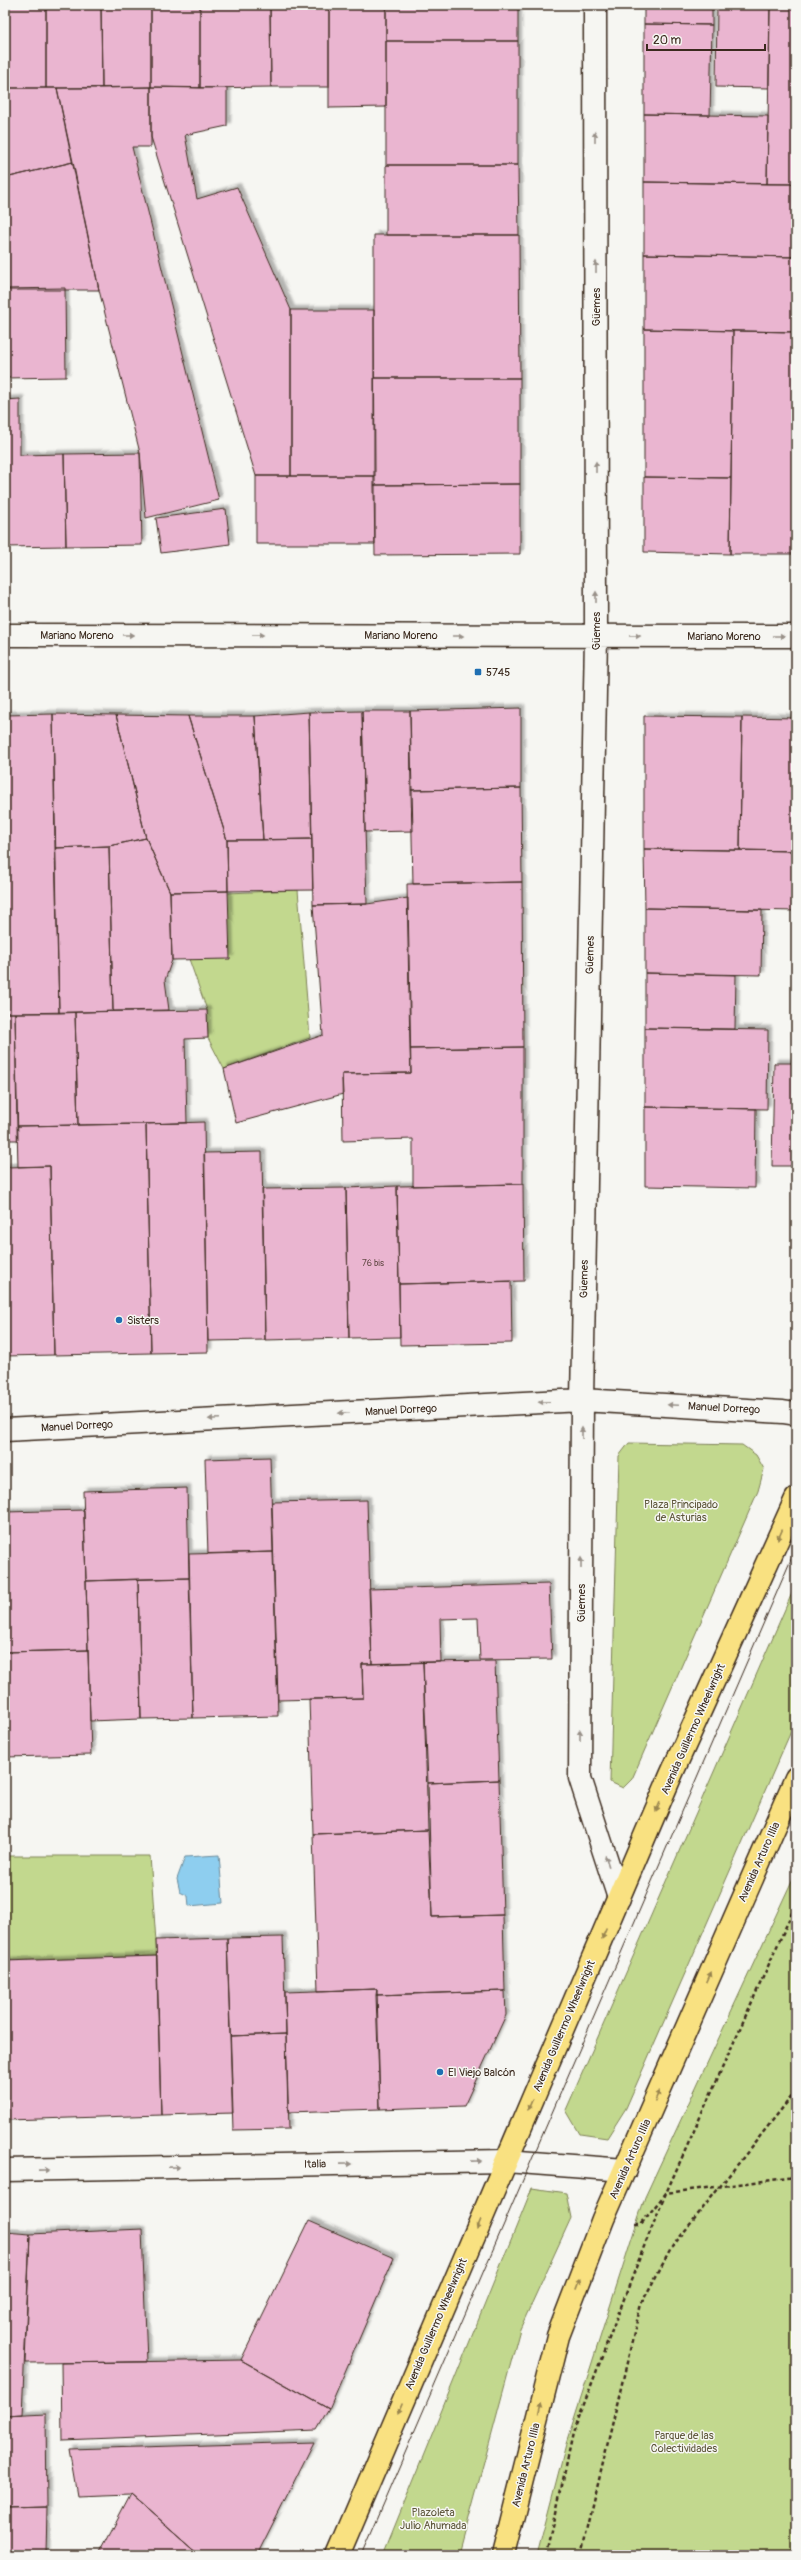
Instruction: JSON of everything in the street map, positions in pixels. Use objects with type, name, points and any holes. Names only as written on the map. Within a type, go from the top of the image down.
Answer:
[{"type":"main road","name":"Avenida Guillermo Wheelwright","points":[[338,2555],[672,1775],[796,1499]]},
{"type":"main road","name":"Avenida Arturo Illia","points":[[503,2555],[558,2336],[603,2219],[796,1778]]},
{"type":"street","name":"Güemes","points":[[595,5],[596,636],[582,1400],[580,1778],[619,1898]]},
{"type":"street","name":"Mariano Moreno","points":[[5,635],[796,636]]},
{"type":"street","name":"Manuel Dorrego","points":[[5,1430],[582,1400],[796,1414]]},
{"type":"street","name":"Italia","points":[[5,2170],[506,2161],[625,2170]]},
{"type":"path","points":[[547,2555],[573,2433],[666,2193],[796,1904]]},
{"type":"path","points":[[581,2555],[641,2304],[672,2247],[796,2092]]},
{"type":"path","points":[[603,2219],[641,2224],[666,2193],[796,2177]]},
{"type":"green space","points":[[298,890],[310,1038],[224,1069],[208,1038],[207,1010],[189,959],[228,893]]},
{"type":"green space","name":"Plaza Principado de Asturias","points":[[629,1443],[742,1445],[756,1455],[764,1469],[758,1491],[632,1779],[623,1788],[610,1782],[619,1456]]},
{"type":"green space","points":[[796,1584],[796,1720],[626,2108],[607,2138],[580,2134],[566,2110]]},
{"type":"green space","points":[[5,1856],[150,1856],[157,1956],[5,1961]]},
{"type":"green space","name":"Parque de las Colectividades","points":[[796,1872],[796,2555],[537,2555],[566,2444],[645,2197]]},
{"type":"green space","name":"Plazoleta Julio Ahumada","points":[[532,2188],[566,2193],[571,2218],[520,2329],[459,2555],[383,2555]]},
{"type":"water","points":[[219,1855],[223,1903],[189,1906],[188,1896],[180,1892],[177,1879],[185,1857]]},
{"type":"building","points":[[5,5],[46,5],[46,88],[5,88]]},
{"type":"building","points":[[46,5],[101,5],[102,88],[46,88]]},
{"type":"building","points":[[101,5],[151,5],[151,87],[102,88]]},
{"type":"building","points":[[151,5],[200,5],[200,88],[151,87]]},
{"type":"building","points":[[200,5],[270,5],[271,87],[200,88]]},
{"type":"building","points":[[270,5],[329,5],[329,87],[271,87]]},
{"type":"building","points":[[329,5],[386,5],[386,107],[329,108]]},
{"type":"building","points":[[386,5],[518,5],[518,41],[386,41]]},
{"type":"building","points":[[644,5],[712,5],[712,25],[644,24]]},
{"type":"building","points":[[717,5],[770,5],[769,88],[716,87]]},
{"type":"building","points":[[770,5],[796,5],[796,184],[767,184]]},
{"type":"building","points":[[644,24],[712,25],[710,115],[644,114]]},
{"type":"building","points":[[386,41],[518,41],[518,165],[386,165]]},
{"type":"building","points":[[151,87],[151,147],[132,147],[219,500],[146,518],[140,453],[99,290],[57,88]]},
{"type":"building","points":[[151,87],[227,88],[227,126],[185,135],[197,199],[237,187],[291,310],[291,476],[256,476],[151,137]]},
{"type":"building","points":[[5,88],[57,88],[73,162],[5,178]]},
{"type":"building","points":[[644,114],[768,116],[767,184],[644,182]]},
{"type":"building","points":[[73,162],[99,290],[5,290],[5,178]]},
{"type":"building","points":[[386,165],[518,165],[519,235],[386,235]]},
{"type":"building","points":[[644,182],[796,184],[796,257],[644,254]]},
{"type":"building","points":[[374,235],[519,235],[520,378],[374,378]]},
{"type":"building","points":[[644,254],[796,257],[796,332],[644,329]]},
{"type":"building","points":[[65,288],[66,377],[5,378],[5,289]]},
{"type":"building","points":[[291,310],[374,310],[375,476],[291,476]]},
{"type":"building","points":[[644,329],[733,331],[731,478],[644,477]]},
{"type":"building","points":[[733,331],[796,332],[796,554],[730,554]]},
{"type":"building","points":[[374,378],[520,378],[520,484],[374,485]]},
{"type":"building","points":[[20,399],[20,455],[64,454],[66,546],[5,547],[5,400]]},
{"type":"building","points":[[140,453],[142,545],[66,546],[64,454]]},
{"type":"building","points":[[256,476],[375,476],[375,544],[256,544]]},
{"type":"building","points":[[644,477],[731,478],[730,554],[644,552]]},
{"type":"building","points":[[520,484],[520,554],[375,555],[374,485]]},
{"type":"building","points":[[226,509],[230,544],[161,553],[156,518]]},
{"type":"building","points":[[521,708],[521,788],[411,790],[410,711]]},
{"type":"building","points":[[362,711],[367,904],[313,905],[309,712]]},
{"type":"building","points":[[362,711],[410,711],[413,831],[365,832]]},
{"type":"building","points":[[309,712],[312,839],[263,840],[255,716]]},
{"type":"building","points":[[53,714],[116,715],[146,838],[109,846],[55,848]]},
{"type":"building","points":[[53,714],[59,1013],[7,1013],[5,715]]},
{"type":"building","points":[[116,715],[188,716],[227,840],[228,891],[170,892],[146,838]]},
{"type":"building","points":[[188,716],[255,716],[263,840],[227,840]]},
{"type":"building","points":[[644,716],[742,717],[740,850],[644,849]]},
{"type":"building","points":[[742,717],[796,718],[796,851],[740,850]]},
{"type":"building","points":[[521,788],[522,882],[413,884],[411,790]]},
{"type":"building","points":[[146,838],[170,892],[172,960],[165,980],[169,1010],[113,1011],[109,846]]},
{"type":"building","points":[[312,839],[313,890],[228,891],[227,840]]},
{"type":"building","points":[[109,846],[113,1011],[59,1013],[55,848]]},
{"type":"building","points":[[644,849],[796,851],[796,911],[645,908]]},
{"type":"building","points":[[522,882],[523,1047],[410,1049],[407,884]]},
{"type":"building","points":[[228,891],[230,959],[172,960],[170,892]]},
{"type":"building","points":[[408,898],[411,1073],[342,1074],[343,1094],[236,1123],[224,1069],[323,1035],[313,905],[367,904]]},
{"type":"building","points":[[645,908],[762,910],[761,975],[645,973]]},
{"type":"building","points":[[5,920],[6,959],[5,959]]},
{"type":"building","points":[[645,973],[736,975],[735,1029],[645,1028]]},
{"type":"building","points":[[207,1010],[208,1038],[185,1039],[187,1123],[78,1125],[75,1012]]},
{"type":"building","points":[[75,1012],[78,1125],[17,1126],[15,1013]]},
{"type":"building","points":[[5,1013],[15,1013],[18,1140],[5,1140]]},
{"type":"building","points":[[645,1028],[768,1030],[767,1109],[645,1107]]},
{"type":"building","points":[[523,1047],[523,1184],[413,1186],[413,1139],[343,1141],[342,1074],[411,1073],[410,1049]]},
{"type":"building","points":[[774,1063],[796,1063],[796,1166],[772,1166]]},
{"type":"building","points":[[645,1107],[756,1109],[755,1188],[645,1186]]},
{"type":"building","points":[[204,1122],[208,1352],[151,1353],[146,1124]]},
{"type":"building","points":[[146,1124],[151,1353],[54,1355],[50,1166],[18,1167],[17,1126]]},
{"type":"building","points":[[262,1152],[265,1340],[208,1341],[204,1153]]},
{"type":"building","points":[[50,1166],[54,1355],[5,1356],[5,1167]]},
{"type":"building","points":[[523,1184],[524,1281],[399,1284],[397,1186]]},
{"type":"building","points":[[397,1186],[400,1337],[349,1338],[346,1188]]},
{"type":"building","points":[[346,1188],[349,1338],[265,1340],[262,1189]]},
{"type":"building","points":[[511,1281],[512,1343],[400,1345],[399,1284]]},
{"type":"building","points":[[270,1457],[273,1552],[208,1554],[205,1459]]},
{"type":"building","points":[[187,1488],[189,1578],[86,1581],[83,1491]]},
{"type":"building","points":[[367,1500],[372,1664],[362,1664],[363,1698],[278,1700],[272,1502]]},
{"type":"building","points":[[84,1510],[88,1650],[5,1652],[5,1512]]},
{"type":"building","points":[[273,1552],[278,1716],[193,1718],[189,1554]]},
{"type":"building","points":[[189,1578],[193,1718],[141,1719],[138,1579]]},
{"type":"building","points":[[138,1579],[141,1719],[90,1721],[86,1581]]},
{"type":"building","points":[[549,1584],[552,1659],[480,1660],[478,1618],[440,1619],[441,1662],[372,1664],[369,1589]]},
{"type":"building","points":[[88,1650],[91,1755],[5,1757],[5,1652]]},
{"type":"building","points":[[495,1661],[499,1780],[428,1783],[423,1662]]},
{"type":"building","points":[[423,1662],[428,1830],[313,1834],[309,1699],[363,1698],[362,1664]]},
{"type":"building","points":[[499,1780],[503,1915],[432,1917],[428,1783]]},
{"type":"building","points":[[428,1830],[432,1917],[503,1915],[505,1991],[376,1995],[377,1989],[318,1991],[313,1834]]},
{"type":"building","points":[[283,1937],[286,2034],[230,2036],[227,1938]]},
{"type":"building","points":[[227,1938],[233,2113],[161,2115],[156,1940]]},
{"type":"building","points":[[157,1956],[161,2115],[8,2120],[5,1961]]},
{"type":"building","points":[[377,1989],[380,2109],[288,2112],[285,1992]]},
{"type":"building","points":[[505,1991],[506,2015],[464,2106],[380,2109],[376,1995]]},
{"type":"building","points":[[286,2034],[289,2129],[233,2130],[230,2036]]},
{"type":"building","points":[[309,2221],[394,2258],[329,2409],[241,2360]]},
{"type":"building","points":[[142,2229],[147,2362],[25,2363],[30,2234]]},
{"type":"building","points":[[5,2232],[30,2234],[22,2415],[5,2416]]},
{"type":"building","points":[[241,2360],[329,2409],[317,2430],[62,2440],[61,2363]]},
{"type":"building","points":[[46,2414],[47,2507],[5,2508],[5,2416]]},
{"type":"building","points":[[314,2442],[257,2555],[200,2555],[131,2494],[77,2496],[69,2449]]},
{"type":"building","points":[[131,2494],[200,2555],[99,2555]]},
{"type":"building","points":[[47,2507],[46,2555],[5,2555],[5,2508]]},
{"type":"tram line","points":[[361,2555],[796,1548]]},
{"type":"place","name":"5745","points":[[478,672]]},
{"type":"place","name":"Sisters","points":[[119,1320]]},
{"type":"place","name":"El Viejo Balcón","points":[[440,2072]]}]
